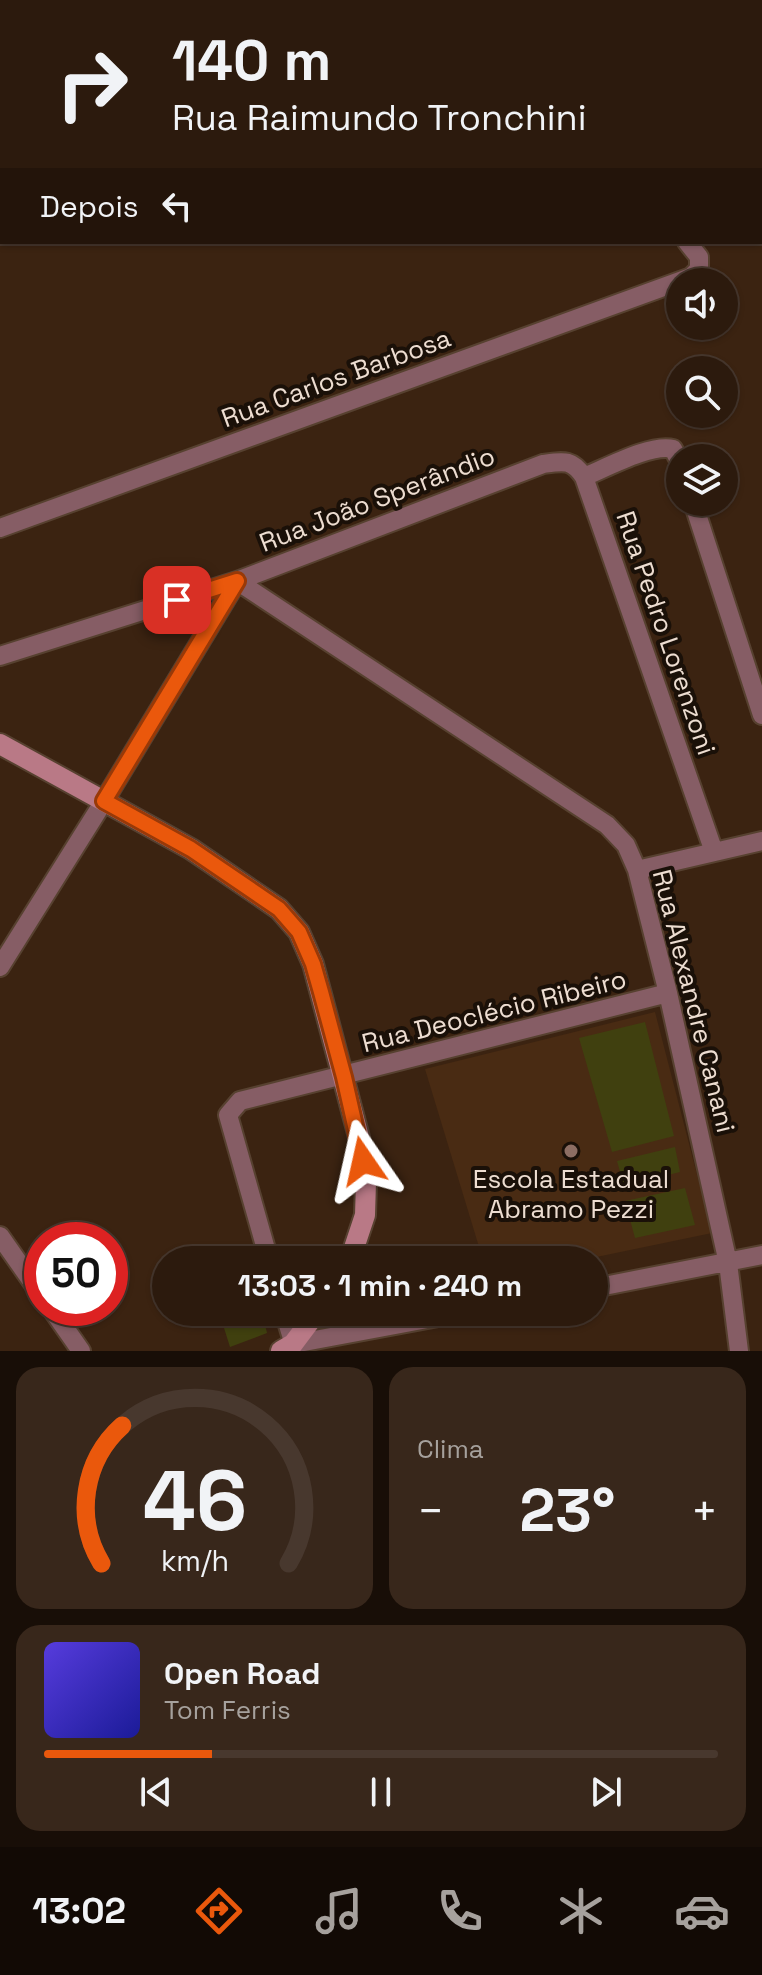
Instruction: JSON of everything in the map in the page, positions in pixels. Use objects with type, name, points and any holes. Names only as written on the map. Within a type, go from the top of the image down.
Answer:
[{"type":"main road","points":[[0,744],[191,849],[279,909],[299,932],[313,964],[360,1141],[366,1182],[365,1215],[355,1246]]},
{"type":"main road","points":[[290,1349],[307,1326]]},
{"type":"street","name":"Rua Carlos Barbosa","points":[[0,528],[691,277],[699,269],[699,257],[689,244]]},
{"type":"street","points":[[584,477],[652,449],[666,447]]},
{"type":"street","name":"Rua João Sperândio","points":[[0,656],[237,581],[543,464],[562,461],[576,466],[584,477]]},
{"type":"street","name":"Rua Pedro Lorenzoni","points":[[584,477],[714,852]]},
{"type":"street","points":[[698,516],[762,715]]},
{"type":"street","points":[[0,967],[237,581]]},
{"type":"street","name":"Rua Alexandre Canani","points":[[237,581],[607,825],[626,845],[637,870],[668,993],[728,1263],[739,1351]]},
{"type":"street","points":[[637,870],[762,841]]},
{"type":"street","name":"Rua Deoclécio Ribeiro","points":[[265,1246],[228,1115],[240,1101],[668,993]]},
{"type":"street","points":[[0,1236],[24,1270]]},
{"type":"street","points":[[608,1285],[762,1255]]},
{"type":"street","points":[[64,1326],[81,1351]]},
{"type":"street","points":[[286,1326],[290,1349],[399,1326]]},
{"type":"shaded area","name":"Escola Estadual Abramo Pezzi","points":[[655,1012],[712,1233],[608,1255],[608,1246],[479,1246],[425,1069]]},
{"type":"shaded area","points":[[645,1022],[674,1136],[612,1152],[579,1038]]},
{"type":"shaded area","points":[[675,1147],[680,1172],[624,1186],[617,1161]]},
{"type":"shaded area","points":[[685,1188],[695,1225],[635,1238],[625,1201]]},
{"type":"shaded area","points":[[223,1326],[265,1326],[267,1333],[230,1347]]},
{"type":"place","name":"Escola Estadual Abramo Pezzi","points":[[571,1151]]},
{"type":"route","points":[[177,600],[237,581],[104,801],[191,849],[279,909],[299,932],[321,992],[363,1161]]}]
